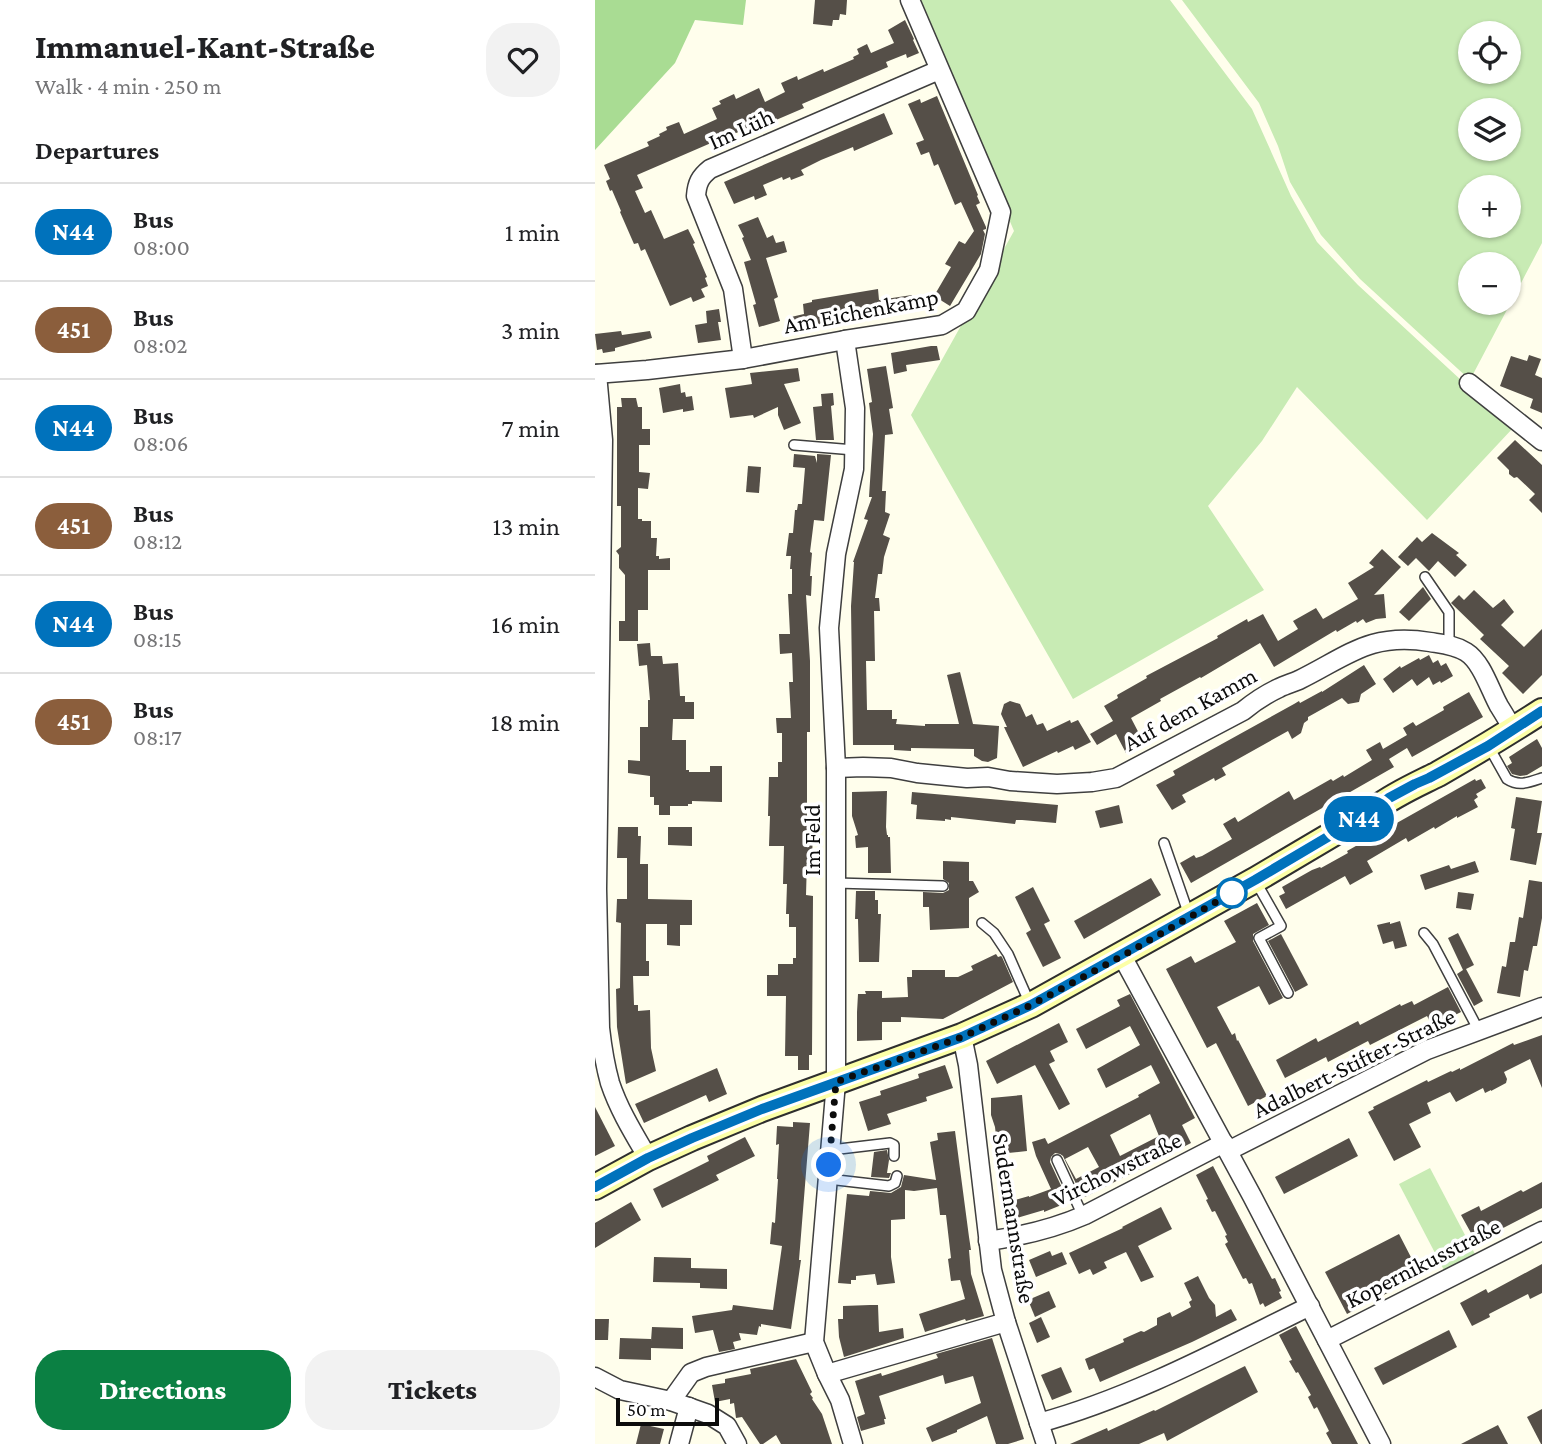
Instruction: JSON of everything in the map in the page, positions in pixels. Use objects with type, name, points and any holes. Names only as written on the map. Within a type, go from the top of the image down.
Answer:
[{"type":"street","name":"Am Eichenkamp","points":[[596,374],[743,359],[845,340],[943,326],[966,311],[989,270],[1001,212],[910,0]]},
{"type":"street","name":"Im Lüh","points":[[743,359],[733,289],[696,196],[697,184],[703,175],[710,169],[939,70]]},
{"type":"street","name":"Im Feld","points":[[845,340],[855,408],[854,469],[836,554],[829,628],[836,768],[836,1082],[814,1342],[840,1400],[853,1444]]},
{"type":"street","points":[[596,374],[603,440],[597,889],[599,1050],[624,1115],[648,1158]]},
{"type":"street","points":[[1469,383],[1542,441]]},
{"type":"street","name":"Auf dem Kamm","points":[[836,768],[863,766],[967,778],[988,777],[1057,784],[1116,778],[1243,711],[1280,687],[1356,649],[1378,641],[1397,639],[1450,645],[1467,652],[1478,663],[1513,730]]},
{"type":"street","points":[[595,1187],[648,1158],[762,1109],[962,1037],[1031,1005],[1255,880],[1389,798],[1488,746],[1542,711]]},
{"type":"street","points":[[1122,956],[1226,1147],[1381,1444]]},
{"type":"street","name":"Adalbert-Stifter-Straße","points":[[1226,1147],[1427,1050],[1542,1007]]},
{"type":"street","name":"Sudermannstraße","points":[[962,1037],[968,1065],[992,1270],[1046,1444]]},
{"type":"street","name":"Virchowstraße","points":[[988,1241],[1041,1231],[1083,1216],[1226,1147]]},
{"type":"street","name":"Kopernikusstraße","points":[[1327,1340],[1542,1231]]},
{"type":"street","points":[[1039,1423],[1134,1390],[1310,1306]]},
{"type":"street","points":[[827,1374],[1006,1322]]},
{"type":"street","points":[[671,1401],[691,1373],[706,1367],[814,1342]]},
{"type":"street","points":[[595,1377],[620,1390],[671,1401],[708,1414],[727,1426],[737,1444]]},
{"type":"street","points":[[679,1444],[689,1406]]},
{"type":"lane","points":[[794,445],[854,450]]},
{"type":"lane","points":[[1425,577],[1449,612],[1450,645]]},
{"type":"lane","points":[[1488,746],[1511,782],[1524,784],[1542,778]]},
{"type":"lane","points":[[1164,844],[1189,917]]},
{"type":"lane","points":[[1255,880],[1281,926],[1259,938],[1287,993]]},
{"type":"lane","points":[[836,883],[943,886]]},
{"type":"lane","points":[[982,923],[994,933],[1008,954],[1031,1005]]},
{"type":"lane","points":[[1424,933],[1433,944],[1479,1031]]},
{"type":"lane","points":[[831,1150],[890,1143],[894,1145],[894,1156]]},
{"type":"lane","points":[[1057,1160],[1083,1216]]},
{"type":"lane","points":[[828,1179],[889,1186],[895,1183],[897,1176]]},
{"type":"green space","points":[[595,0],[746,0],[743,25],[695,20],[675,63],[595,150]]},
{"type":"green space","points":[[921,0],[1170,0],[1252,109],[1291,196],[1317,242],[1358,285],[1513,428],[1427,520],[1297,387],[1262,441],[1208,506],[1264,590],[1073,699],[911,415],[1014,231],[969,124],[973,123]]},
{"type":"green space","points":[[1182,0],[1542,0],[1542,243],[1521,283],[1521,252],[1458,252],[1458,315],[1504,315],[1470,380],[1360,279],[1321,235],[1290,182],[1259,103]]},
{"type":"green space","points":[[1430,1168],[1477,1258],[1446,1274],[1399,1184]]},
{"type":"building","points":[[815,0],[847,0],[846,15],[840,14],[839,20],[833,20],[832,26],[813,24]]},
{"type":"building","points":[[905,20],[919,53],[907,58],[906,54],[886,62],[888,67],[802,104],[804,108],[725,138],[726,142],[713,147],[711,143],[637,175],[643,188],[635,191],[645,213],[651,210],[664,239],[688,229],[707,277],[708,286],[701,289],[705,297],[693,302],[691,297],[670,306],[645,249],[641,251],[638,243],[634,244],[606,181],[610,179],[604,165],[649,146],[647,142],[660,136],[659,134],[667,130],[666,127],[679,122],[684,134],[717,119],[712,108],[721,104],[719,101],[734,94],[736,99],[759,88],[765,102],[785,92],[781,83],[797,76],[798,80],[823,69],[824,72],[854,59],[853,57],[859,54],[857,49],[867,44],[871,53],[894,43],[888,30]]},
{"type":"building","points":[[937,96],[978,195],[980,203],[976,205],[986,227],[983,230],[985,234],[981,254],[950,306],[934,296],[951,267],[945,264],[959,241],[965,244],[974,231],[961,202],[955,205],[938,164],[934,166],[929,152],[921,155],[916,143],[924,140],[908,104],[920,99],[921,103]]},
{"type":"building","points":[[884,113],[893,134],[854,151],[853,147],[821,160],[801,170],[804,175],[791,180],[790,177],[783,180],[782,177],[763,185],[767,195],[755,200],[754,196],[734,204],[724,182]]},
{"type":"building","points":[[758,217],[767,238],[773,235],[776,243],[784,241],[787,252],[766,258],[778,297],[774,299],[780,321],[759,327],[753,305],[756,304],[744,262],[751,260],[738,225]]},
{"type":"building","points":[[878,289],[879,300],[912,295],[914,310],[793,329],[791,317],[804,314],[803,304],[812,300]]},
{"type":"building","points":[[719,309],[721,340],[698,343],[695,325],[707,323],[706,311]]},
{"type":"building","points":[[621,331],[622,335],[650,331],[652,338],[615,348],[615,351],[603,353],[602,349],[597,350],[595,334]]},
{"type":"building","points":[[937,346],[940,360],[906,365],[907,371],[894,374],[891,353]]},
{"type":"building","points":[[1529,355],[1541,359],[1535,375],[1542,378],[1542,413],[1530,408],[1533,399],[1500,386],[1511,356],[1527,361]]},
{"type":"building","points":[[886,366],[893,408],[889,409],[893,434],[885,435],[882,491],[886,491],[885,512],[890,514],[883,535],[890,538],[882,574],[878,574],[875,598],[879,598],[880,611],[874,611],[875,661],[866,661],[867,710],[892,710],[892,719],[897,719],[896,724],[959,724],[947,675],[960,672],[973,724],[999,726],[997,758],[988,762],[974,756],[974,749],[911,748],[911,751],[894,750],[894,745],[853,745],[853,562],[868,520],[864,519],[872,497],[869,497],[873,434],[869,403],[872,402],[867,369]]},
{"type":"building","points":[[798,368],[800,381],[784,384],[801,423],[784,430],[778,407],[754,418],[753,415],[730,418],[725,388],[752,384],[750,373]]},
{"type":"building","points":[[680,384],[681,393],[685,392],[686,397],[692,396],[694,410],[663,413],[659,388]]},
{"type":"building","points":[[833,393],[834,405],[831,406],[834,440],[816,440],[813,407],[822,406],[821,394]]},
{"type":"building","points":[[621,398],[636,398],[638,407],[642,407],[642,429],[650,429],[650,445],[639,445],[639,472],[650,473],[648,489],[638,488],[638,519],[651,521],[651,538],[657,538],[656,556],[659,556],[659,559],[670,558],[670,570],[648,570],[648,610],[638,610],[638,641],[619,641],[619,621],[625,621],[625,575],[619,568],[619,555],[616,551],[621,547],[621,506],[617,506],[617,407],[622,407]]},
{"type":"building","points":[[1515,440],[1542,465],[1542,513],[1529,500],[1535,494],[1517,477],[1509,474],[1509,470],[1497,458]]},
{"type":"building","points":[[794,454],[815,456],[817,463],[817,454],[831,455],[824,521],[814,520],[810,552],[811,596],[806,595],[810,661],[807,829],[813,829],[812,860],[807,860],[806,895],[813,896],[812,1055],[809,1055],[809,1070],[798,1070],[798,1056],[785,1056],[786,996],[767,996],[767,975],[778,975],[778,964],[793,964],[793,958],[796,958],[796,927],[789,927],[789,914],[786,914],[787,884],[783,884],[784,846],[769,846],[768,816],[769,777],[778,777],[778,762],[782,762],[782,733],[777,733],[776,718],[791,718],[789,682],[793,682],[792,653],[780,654],[779,634],[790,634],[788,594],[792,594],[792,569],[791,556],[786,556],[789,533],[793,533],[795,510],[798,504],[802,504],[805,468],[793,467]]},
{"type":"building","points":[[748,466],[761,467],[759,493],[746,492]]},
{"type":"building","points":[[1432,533],[1459,553],[1456,555],[1467,565],[1455,577],[1438,561],[1429,571],[1416,558],[1408,566],[1398,557],[1417,537],[1422,542]]},
{"type":"building","points":[[1382,549],[1401,567],[1374,595],[1384,594],[1386,618],[1366,623],[1363,619],[1357,623],[1356,621],[1274,667],[1260,643],[1131,718],[1144,743],[1126,753],[1116,734],[1097,745],[1090,734],[1113,721],[1104,706],[1118,698],[1117,695],[1247,619],[1248,622],[1263,614],[1278,641],[1298,629],[1293,621],[1316,608],[1323,619],[1358,599],[1348,583],[1374,567],[1369,563]]},
{"type":"building","points":[[1423,587],[1431,599],[1409,621],[1399,612]]},
{"type":"building","points":[[1474,590],[1493,608],[1504,599],[1514,612],[1501,625],[1524,647],[1542,629],[1542,675],[1523,694],[1502,673],[1509,666],[1480,639],[1484,635],[1451,603],[1459,595],[1464,600]]},
{"type":"building","points":[[650,643],[651,656],[662,656],[663,664],[678,663],[680,696],[685,696],[685,702],[694,702],[694,719],[673,719],[672,740],[686,740],[686,770],[689,772],[710,772],[710,766],[722,766],[722,802],[692,801],[688,806],[670,806],[670,815],[659,815],[659,805],[654,805],[654,797],[650,797],[650,776],[628,773],[628,760],[640,761],[640,727],[648,727],[650,700],[647,665],[639,666],[637,644]]},
{"type":"building","points":[[1429,655],[1433,663],[1438,660],[1441,666],[1446,663],[1453,676],[1433,685],[1429,677],[1417,686],[1412,679],[1393,693],[1383,679],[1400,666],[1401,668]]},
{"type":"building","points":[[1364,665],[1376,684],[1361,694],[1359,702],[1348,704],[1342,698],[1308,717],[1301,733],[1292,739],[1288,731],[1222,768],[1226,775],[1215,781],[1214,778],[1182,795],[1186,802],[1172,810],[1156,785],[1175,775],[1173,771],[1299,701],[1300,703],[1322,692]]},
{"type":"building","points":[[1469,692],[1483,717],[1412,757],[1407,748],[1389,759],[1394,767],[1191,883],[1180,863],[1194,855],[1196,858],[1202,856],[1232,839],[1223,824],[1235,817],[1238,822],[1289,791],[1294,800],[1331,779],[1333,781],[1343,775],[1344,777],[1372,760],[1366,750],[1380,742],[1383,749],[1407,735],[1403,728],[1413,722],[1416,726]]},
{"type":"building","points":[[1010,701],[1020,704],[1026,717],[1032,714],[1037,725],[1043,723],[1047,731],[1070,720],[1071,723],[1078,720],[1091,742],[1075,750],[1073,746],[1058,753],[1057,751],[1023,767],[1004,727],[1007,727],[1001,714],[1004,704]]},
{"type":"building","points":[[1537,739],[1542,748],[1542,766],[1527,775],[1512,774],[1507,766],[1512,763],[1509,757]]},
{"type":"building","points":[[1475,779],[1481,779],[1486,788],[1476,794],[1478,797],[1474,800],[1478,807],[1408,842],[1406,838],[1367,861],[1373,872],[1350,885],[1345,876],[1286,909],[1279,896],[1285,893],[1282,887],[1348,853],[1347,851]]},
{"type":"building","points":[[887,791],[886,827],[890,837],[891,873],[868,873],[868,847],[856,848],[855,836],[858,835],[852,816],[852,792]]},
{"type":"building","points":[[912,792],[1058,805],[1056,823],[1016,820],[1015,824],[951,817],[951,820],[945,821],[916,819],[917,805],[911,804]]},
{"type":"building","points":[[1516,797],[1542,801],[1537,833],[1542,833],[1536,865],[1510,860]]},
{"type":"building","points":[[1119,805],[1123,823],[1100,828],[1095,811]]},
{"type":"building","points":[[618,827],[638,827],[638,836],[641,836],[640,864],[648,864],[648,899],[692,900],[692,925],[680,925],[680,946],[667,945],[667,924],[646,924],[646,961],[649,961],[649,976],[633,976],[634,1005],[638,1005],[638,1011],[650,1010],[651,1048],[656,1071],[626,1084],[617,1027],[616,989],[620,988],[621,923],[616,922],[617,899],[627,899],[627,858],[617,858]]},
{"type":"building","points":[[668,827],[692,827],[692,846],[668,845]]},
{"type":"building","points":[[943,861],[969,862],[969,881],[973,881],[979,892],[969,898],[969,928],[930,930],[929,907],[923,907],[923,892],[943,893],[949,890],[949,883],[943,879]]},
{"type":"building","points":[[1475,861],[1479,872],[1425,890],[1420,875],[1449,865],[1451,869]]},
{"type":"building","points":[[1151,878],[1161,895],[1084,939],[1074,921]]},
{"type":"building","points":[[1529,880],[1542,882],[1542,918],[1537,946],[1533,946],[1528,971],[1524,970],[1520,997],[1497,993],[1502,966],[1506,967],[1510,942],[1515,942],[1519,917],[1523,918]]},
{"type":"building","points":[[1033,887],[1050,921],[1044,924],[1061,958],[1043,967],[1026,933],[1031,930],[1015,897]]},
{"type":"building","points":[[856,891],[875,891],[875,900],[878,900],[878,914],[881,914],[879,962],[859,962],[858,919],[855,919]]},
{"type":"building","points":[[1458,892],[1474,894],[1471,910],[1456,908]]},
{"type":"building","points":[[1257,903],[1269,925],[1253,934],[1253,941],[1283,998],[1269,1005],[1259,986],[1217,1007],[1232,1035],[1235,1033],[1267,1096],[1248,1106],[1216,1043],[1207,1048],[1166,969],[1191,956],[1195,963],[1236,942],[1224,921]]},
{"type":"building","points":[[1400,921],[1407,946],[1395,949],[1393,941],[1383,944],[1377,925]]},
{"type":"building","points":[[1458,933],[1474,965],[1466,969],[1483,1001],[1474,1006],[1457,974],[1463,970],[1448,938]]},
{"type":"building","points":[[1281,934],[1308,985],[1295,992],[1268,941]]},
{"type":"building","points":[[996,954],[1002,957],[1013,982],[943,1019],[901,1017],[901,1022],[882,1022],[882,1040],[857,1041],[858,994],[866,994],[865,991],[882,991],[882,998],[908,997],[907,977],[912,977],[912,970],[945,970],[945,977],[958,977],[973,970],[971,966]]},
{"type":"building","points":[[1448,987],[1461,1012],[1434,1029],[1427,1016],[1370,1045],[1368,1041],[1328,1062],[1326,1057],[1285,1078],[1276,1060],[1316,1038],[1318,1042],[1358,1021],[1360,1025],[1400,1004],[1401,1006],[1412,1001],[1414,1005]]},
{"type":"building","points":[[1130,994],[1195,1118],[1182,1125],[1191,1143],[1085,1197],[1063,1156],[1055,1153],[1050,1162],[1064,1192],[1061,1194],[1064,1204],[1007,1221],[1002,1204],[1051,1189],[1032,1142],[1045,1138],[1048,1144],[1139,1097],[1138,1095],[1160,1083],[1151,1065],[1106,1088],[1097,1069],[1140,1045],[1130,1026],[1086,1049],[1076,1029],[1120,1006],[1117,1000]],"holes":[[[1150,1114],[1159,1136],[1120,1156],[1110,1135]],[[1088,1147],[1099,1167],[1076,1179],[1065,1159]]]},
{"type":"building","points":[[1059,1023],[1068,1042],[1050,1051],[1055,1061],[1049,1064],[1070,1104],[1059,1110],[1035,1065],[997,1084],[986,1061]]},
{"type":"building","points":[[1542,1035],[1542,1088],[1530,1059],[1504,1072],[1506,1083],[1491,1091],[1485,1093],[1483,1088],[1456,1102],[1450,1092],[1427,1103],[1431,1113],[1409,1124],[1421,1147],[1394,1161],[1368,1112],[1374,1109],[1373,1107],[1427,1080],[1428,1082],[1451,1071],[1460,1070],[1513,1043],[1514,1045]]},
{"type":"building","points":[[945,1065],[953,1088],[926,1097],[927,1101],[887,1114],[891,1124],[868,1131],[859,1102],[881,1095],[880,1091],[919,1078],[918,1074]]},
{"type":"building","points":[[717,1068],[727,1094],[709,1102],[706,1095],[644,1123],[635,1104]]},
{"type":"building","points":[[1022,1095],[1027,1151],[998,1154],[991,1115],[991,1098]]},
{"type":"building","points":[[595,1107],[615,1146],[595,1156]]},
{"type":"building","points":[[793,1122],[810,1123],[801,1260],[791,1329],[761,1324],[757,1335],[739,1333],[741,1340],[733,1342],[735,1349],[719,1352],[713,1330],[695,1333],[692,1316],[732,1310],[733,1305],[773,1310],[782,1246],[770,1244],[772,1222],[775,1223],[778,1179],[777,1126],[793,1127]]},
{"type":"building","points":[[955,1131],[971,1250],[971,1274],[984,1316],[925,1332],[919,1314],[965,1299],[960,1280],[951,1281],[946,1215],[940,1215],[937,1188],[905,1190],[905,1219],[891,1220],[891,1257],[895,1283],[877,1285],[875,1274],[856,1276],[856,1280],[851,1280],[851,1284],[838,1283],[847,1194],[869,1196],[870,1191],[891,1193],[901,1187],[904,1175],[936,1180],[930,1142],[938,1140],[937,1133]]},
{"type":"building","points":[[745,1137],[755,1156],[716,1175],[719,1180],[662,1208],[653,1189],[709,1161],[707,1156]]},
{"type":"building","points":[[1349,1138],[1358,1156],[1284,1194],[1275,1177]]},
{"type":"building","points":[[887,1150],[887,1173],[891,1173],[889,1178],[871,1177],[874,1152]]},
{"type":"building","points":[[1213,1166],[1272,1279],[1275,1278],[1281,1291],[1279,1292],[1282,1298],[1265,1307],[1263,1303],[1260,1305],[1252,1283],[1249,1284],[1246,1278],[1243,1279],[1225,1244],[1228,1242],[1225,1236],[1227,1235],[1215,1211],[1212,1212],[1196,1175]]},
{"type":"building","points":[[1542,1182],[1542,1208],[1476,1242],[1461,1215],[1479,1206],[1481,1211]]},
{"type":"building","points":[[631,1202],[641,1220],[595,1248],[595,1223]]},
{"type":"building","points":[[1161,1207],[1172,1229],[1138,1246],[1154,1277],[1141,1282],[1126,1252],[1104,1262],[1107,1268],[1093,1275],[1090,1269],[1079,1274],[1069,1253]]},
{"type":"building","points":[[1399,1234],[1415,1265],[1420,1262],[1424,1274],[1347,1314],[1325,1272]]},
{"type":"building","points":[[1050,1251],[1052,1256],[1062,1252],[1067,1264],[1036,1277],[1029,1260]]},
{"type":"building","points":[[654,1257],[691,1258],[691,1268],[727,1269],[727,1289],[700,1288],[700,1283],[653,1282]]},
{"type":"building","points":[[1542,1264],[1542,1293],[1530,1299],[1528,1294],[1472,1326],[1460,1303],[1486,1289],[1488,1293]]},
{"type":"building","points":[[1198,1276],[1215,1305],[1216,1317],[1231,1309],[1237,1320],[1100,1382],[1094,1368],[1089,1370],[1085,1359],[1157,1325],[1157,1318],[1170,1312],[1172,1317],[1191,1307],[1189,1302],[1192,1300],[1184,1283]]},
{"type":"building","points":[[1049,1291],[1056,1307],[1035,1317],[1028,1300]]},
{"type":"building","points":[[878,1305],[879,1332],[903,1328],[904,1338],[844,1357],[838,1319],[843,1319],[843,1306]]},
{"type":"building","points":[[1041,1317],[1050,1337],[1037,1343],[1029,1323]]},
{"type":"building","points":[[595,1319],[609,1319],[608,1340],[595,1340]]},
{"type":"building","points":[[1296,1326],[1358,1444],[1332,1444],[1326,1433],[1329,1431],[1317,1407],[1314,1409],[1308,1397],[1311,1395],[1298,1372],[1296,1373],[1289,1361],[1292,1360],[1279,1335]]},
{"type":"building","points":[[652,1327],[683,1328],[683,1349],[651,1348],[651,1360],[619,1359],[620,1338],[651,1341]]},
{"type":"building","points":[[1449,1330],[1457,1347],[1383,1385],[1374,1368]]},
{"type":"building","points":[[992,1338],[1024,1439],[1008,1444],[996,1444],[987,1416],[932,1442],[926,1428],[981,1403],[973,1376],[945,1384],[943,1375],[879,1396],[885,1424],[861,1431],[857,1417],[865,1414],[855,1381],[881,1373],[882,1376],[938,1358],[936,1354]]},
{"type":"building","points":[[796,1359],[812,1392],[812,1399],[822,1414],[832,1444],[781,1444],[776,1435],[760,1444],[742,1417],[736,1418],[734,1403],[730,1404],[730,1399],[715,1402],[712,1385],[725,1383],[725,1379],[751,1374],[750,1369]]},
{"type":"building","points":[[1245,1366],[1258,1392],[1167,1441],[1164,1433],[1139,1444],[1070,1444],[1155,1411]]},
{"type":"building","points":[[1061,1367],[1072,1392],[1052,1400],[1041,1375]]},
{"type":"building","points":[[1542,1409],[1542,1444],[1541,1444],[1527,1417]]},
{"type":"building","points":[[641,1424],[664,1429],[660,1444],[636,1444]]},
{"type":"building","points":[[1498,1425],[1508,1444],[1461,1444]]},
{"type":"bus line","name":"N44","points":[[595,1187],[692,1138],[762,1109],[962,1037],[1031,1005],[1255,880],[1389,798],[1488,746],[1542,711]]},
{"type":"route","points":[[829,1165],[836,1082],[962,1037],[1031,1005],[1235,891],[1232,893]]}]
